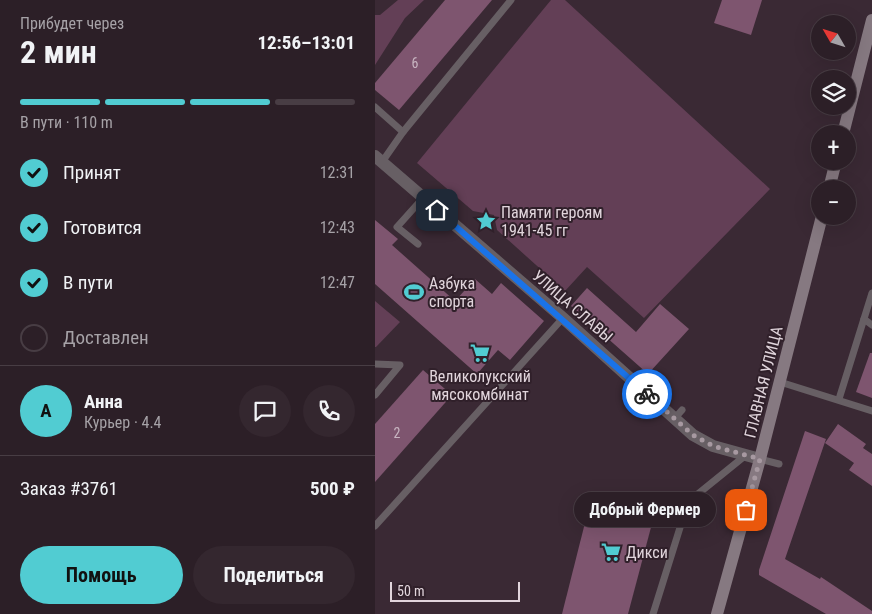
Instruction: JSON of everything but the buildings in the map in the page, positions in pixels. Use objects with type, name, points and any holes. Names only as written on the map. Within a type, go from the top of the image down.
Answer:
[{"type":"main road","points":[[846,125],[870,38],[872,20]]},
{"type":"main road","name":"ГЛАВНАЯ УЛИЦА","points":[[717,614],[760,459],[820,225]]},
{"type":"street","name":"УЛИЦА СЛАВЫ","points":[[378,159],[678,414],[693,435],[713,446],[760,459]]},
{"type":"lane","points":[[378,159],[403,132],[511,0]]},
{"type":"lane","points":[[375,107],[403,132]]},
{"type":"lane","points":[[418,244],[397,227],[423,198]]},
{"type":"lane","points":[[839,399],[872,293]]},
{"type":"lane","points":[[375,526],[563,318]]},
{"type":"lane","points":[[864,319],[872,325]]},
{"type":"lane","points":[[375,364],[401,365],[375,395]]},
{"type":"lane","points":[[780,382],[839,399],[872,411]]},
{"type":"lane","points":[[653,614],[688,502],[746,455]]},
{"type":"lane","points":[[760,459],[779,464]]},
{"type":"shaded area","points":[[398,0],[424,0],[405,18],[375,65],[375,15],[380,15]]},
{"type":"shaded area","points":[[551,0],[565,0],[770,189],[644,318],[587,267],[565,291],[497,230],[494,215],[473,211],[417,163]]},
{"type":"shaded area","points":[[375,301],[400,322],[376,347],[375,347]]},
{"type":"way so far","points":[[647,394],[693,435],[713,446],[760,459],[746,510]]},
{"type":"place","name":"Памяти героям 1941-45 гг","points":[[486,221]]},
{"type":"place","name":"Азбука спорта","points":[[414,292]]},
{"type":"place","name":"Великолукский мясокомбинат","points":[[480,353]]},
{"type":"place","name":"Добрый Фермер","points":[[746,510]]},
{"type":"place","name":"Дикси","points":[[611,552]]},
{"type":"route","points":[[437,210],[563,318],[647,394]]}]
